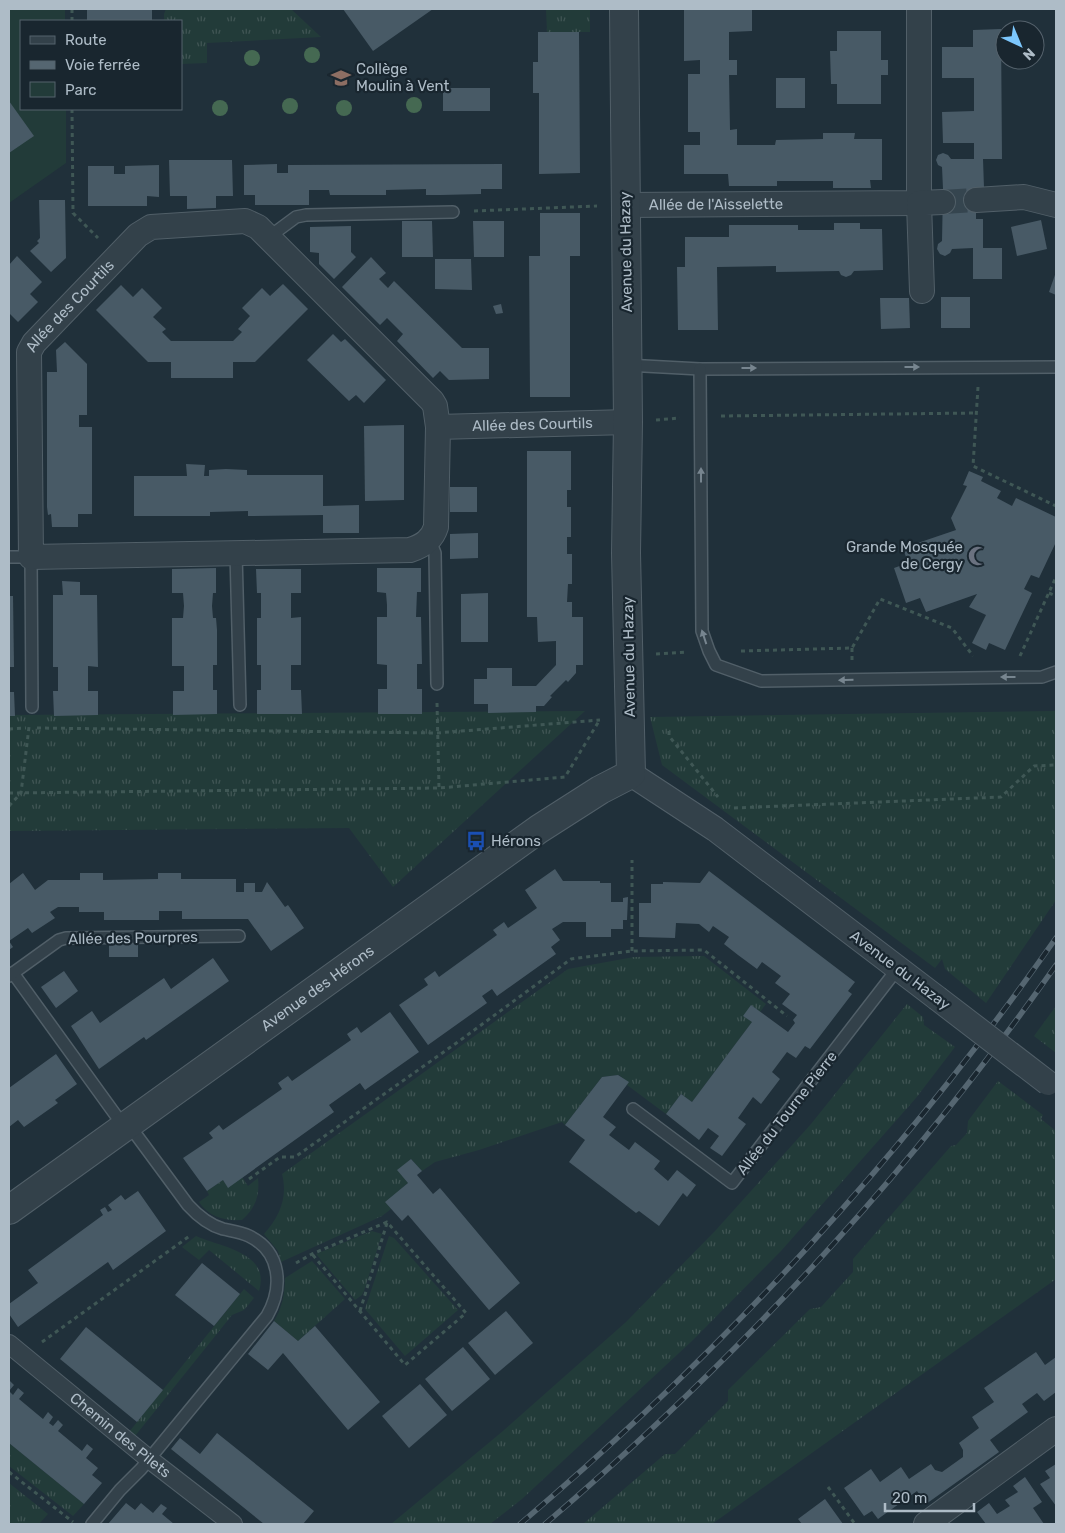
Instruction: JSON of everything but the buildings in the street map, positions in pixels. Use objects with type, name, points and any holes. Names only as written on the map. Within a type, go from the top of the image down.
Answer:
[{"type":"street","name":"Avenue du Hazay","points":[[624,9],[628,422],[626,552],[631,774],[715,829],[1052,1087]]},
{"type":"street","points":[[919,9],[919,203],[922,291]]},
{"type":"street","points":[[976,200],[1024,197],[1056,206]]},
{"type":"street","name":"Allée de l'Aisselette","points":[[625,205],[943,202]]},
{"type":"street","name":"Allée des Courtils","points":[[20,557],[29,352],[34,343],[138,235],[151,227],[245,221],[258,227],[269,236],[435,406],[438,427],[436,527],[427,542]]},
{"type":"street","name":"Allée des Courtils","points":[[438,427],[628,422]]},
{"type":"street","points":[[20,557],[402,551],[418,548],[427,542]]},
{"type":"street","name":"Avenue des Hérons","points":[[9,1210],[539,829],[600,790],[631,774]]},
{"type":"street","name":"Chemin des Pilets","points":[[9,1344],[149,1459],[233,1524]]},
{"type":"street","points":[[926,1524],[1056,1429]]},
{"type":"lane","points":[[269,236],[296,217],[306,215],[453,212]]},
{"type":"lane","points":[[626,365],[700,369],[1056,366]]},
{"type":"lane","points":[[700,369],[702,631],[716,665],[761,681],[1042,677],[1056,672]]},
{"type":"lane","points":[[427,542],[435,553],[438,684]]},
{"type":"lane","points":[[236,553],[240,705]]},
{"type":"lane","name":"Allée des Courtils","points":[[20,557],[32,707]]},
{"type":"lane","name":"Allée des Pourpres","points":[[11,974],[59,940],[66,938],[239,936]]},
{"type":"lane","name":"Allée du Tourne Pierre","points":[[633,1109],[732,1183],[898,968]]},
{"type":"lane","points":[[11,974],[188,1206],[206,1221],[249,1236],[258,1242],[274,1260],[278,1273],[275,1297],[267,1316],[149,1459],[92,1524]]},
{"type":"path","points":[[72,110],[73,213],[117,257]]},
{"type":"path","points":[[453,212],[625,205]]},
{"type":"path","points":[[979,367],[973,466],[1056,506]]},
{"type":"path","points":[[628,422],[701,416],[976,413]]},
{"type":"path","points":[[1018,660],[1056,577]]},
{"type":"path","points":[[1049,593],[1056,596]]},
{"type":"path","points":[[628,655],[852,648],[880,599],[952,628],[976,660]]},
{"type":"path","points":[[438,684],[439,788]]},
{"type":"path","points":[[9,806],[20,793],[32,707]]},
{"type":"path","points":[[9,793],[439,788],[565,777],[605,713]]},
{"type":"path","points":[[9,728],[437,733],[599,722]]},
{"type":"path","points":[[669,731],[669,736],[722,801]]},
{"type":"path","points":[[728,808],[1001,797],[1034,766],[1056,766]]},
{"type":"path","points":[[632,860],[632,951]]},
{"type":"path","points":[[249,1179],[280,1157],[295,1158],[462,1039],[571,958],[632,951],[704,950],[786,1016]]},
{"type":"path","points":[[24,1357],[29,1350],[190,1236],[206,1221]]},
{"type":"path","points":[[278,1273],[312,1254],[387,1222]]},
{"type":"path","points":[[312,1254],[405,1365],[466,1313],[387,1222]]},
{"type":"path","points":[[360,1311],[387,1222]]},
{"type":"path","points":[[9,1472],[75,1524]]},
{"type":"path","points":[[828,1487],[855,1524]]},
{"type":"green space","points":[[9,9],[65,9],[65,20],[20,20],[20,110],[66,110],[66,163],[9,203]]},
{"type":"green space","points":[[166,9],[291,9],[321,37],[207,43],[207,63],[182,64],[182,20],[164,20]]},
{"type":"green space","points":[[546,9],[590,9],[590,32],[547,32]]},
{"type":"green space","points":[[585,711],[393,887],[349,828],[9,831],[9,715]]},
{"type":"green space","points":[[1056,711],[1056,900],[986,1003],[945,969],[942,959],[935,968],[662,765],[650,717]]},
{"type":"green space","points":[[704,956],[766,1004],[760,1012],[751,1005],[744,1016],[752,1022],[692,1102],[681,1094],[666,1114],[627,1085],[628,1082],[619,1075],[602,1077],[565,1125],[562,1122],[479,1150],[435,1162],[422,1171],[411,1159],[398,1170],[408,1183],[386,1202],[391,1209],[382,1216],[281,1262],[278,1251],[264,1234],[281,1206],[284,1191],[282,1174],[568,969],[634,957]]},
{"type":"green space","points":[[907,1004],[923,1017],[924,1025],[955,1047],[916,1098],[781,1251],[692,1341],[522,1499],[490,1524],[391,1524],[503,1431],[626,1322],[715,1231],[811,1124]]},
{"type":"green space","points":[[1056,1006],[1056,1053],[1034,1036]]},
{"type":"green space","points":[[998,1081],[1043,1115],[1041,1119],[1056,1131],[1056,1279],[712,1524],[583,1524],[665,1454],[675,1454],[728,1401],[728,1390],[810,1309],[821,1307],[853,1272],[853,1259],[951,1146],[956,1145],[967,1133],[968,1121]]},
{"type":"green space","points":[[242,1177],[248,1186],[258,1178],[258,1185],[256,1202],[242,1220],[230,1220],[213,1215],[199,1202],[209,1195],[207,1191],[223,1180],[228,1187]]},
{"type":"green space","points":[[372,1231],[382,1234],[364,1291],[355,1300],[316,1254]]},
{"type":"green space","points":[[196,1236],[230,1248],[251,1259],[258,1268],[261,1278],[259,1291],[209,1250],[199,1260],[182,1247]]},
{"type":"green space","points":[[389,1236],[394,1238],[458,1310],[405,1356],[365,1309]]},
{"type":"green space","points":[[312,1261],[345,1299],[298,1341],[274,1321],[282,1301],[285,1278]]},
{"type":"green space","points":[[244,1289],[254,1298],[244,1310],[232,1315],[135,1436],[129,1432]]},
{"type":"green space","points":[[9,1443],[84,1504],[73,1516],[9,1466]]},
{"type":"green space","points":[[9,1483],[48,1514],[39,1524],[9,1524]]},
{"type":"tunnel","points":[[943,202],[976,200]]},
{"type":"railway","points":[[520,1524],[668,1391],[807,1248],[873,1174],[936,1097],[997,1019],[1056,938]]},
{"type":"railway","points":[[545,1524],[686,1396],[818,1261],[942,1117],[1056,965]]},
{"type":"place","name":"Collège Moulin à Vent","points":[[341,78]]},
{"type":"place","name":"Grande Mosquée de Cergy","points":[[978,556]]},
{"type":"place","name":"Hérons","points":[[476,841]]}]
